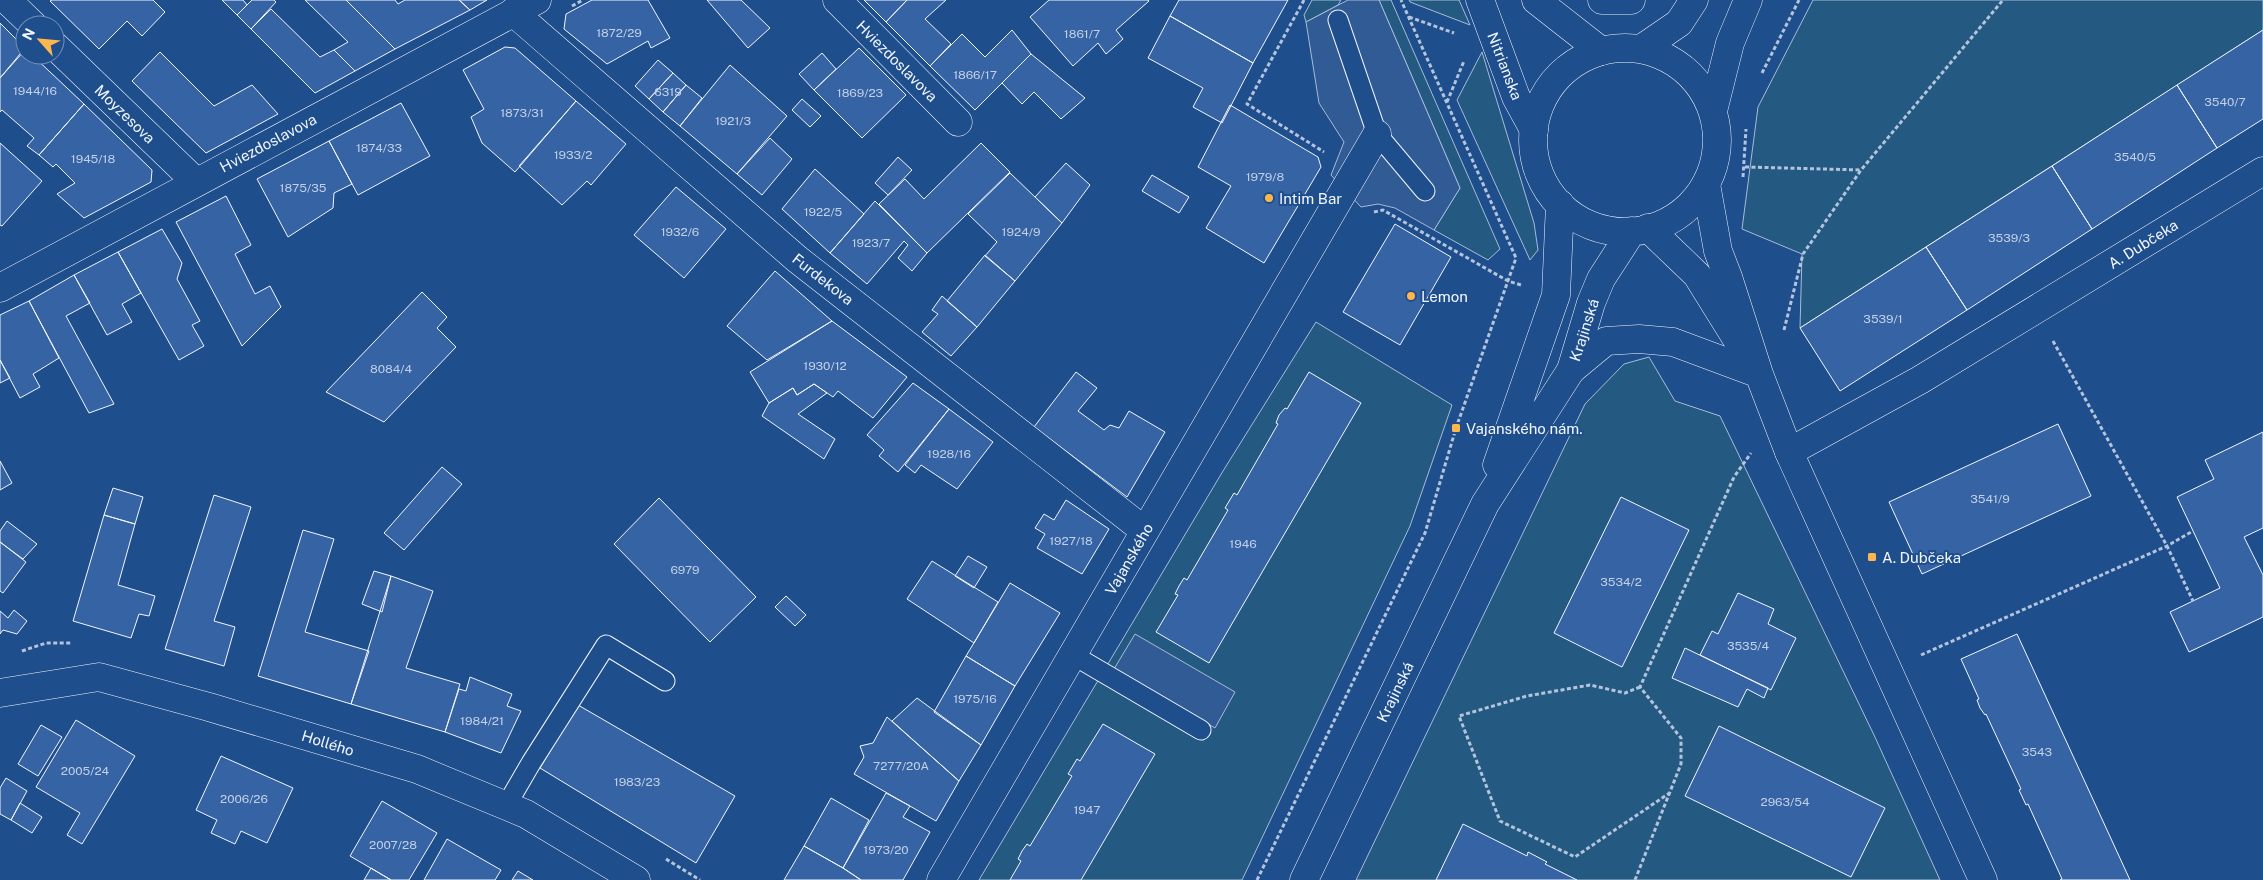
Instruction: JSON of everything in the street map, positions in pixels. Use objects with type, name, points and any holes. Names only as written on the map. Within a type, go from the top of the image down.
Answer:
[{"type":"street","points":[[7,0],[23,15]]},
{"type":"street","name":"Hviezdoslavova","points":[[0,288],[537,0]]},
{"type":"street","name":"Hviezdoslavova","points":[[837,0],[958,122]]},
{"type":"street","name":"Nitrianska","points":[[1480,0],[1516,97],[1534,130]]},
{"type":"street","points":[[1536,0],[1601,51]]},
{"type":"street","points":[[1602,0],[1631,0]]},
{"type":"street","points":[[1641,49],[1679,23],[1694,0]]},
{"type":"street","points":[[1713,111],[1730,43],[1748,0]]},
{"type":"street","name":"Furdekova","points":[[513,12],[797,259],[1145,531]]},
{"type":"street","points":[[1614,48],[1641,49],[1672,60],[1697,82],[1713,111],[1717,136],[1715,160],[1706,184],[1695,199],[1681,212],[1666,222],[1640,230],[1601,228],[1572,214],[1550,192],[1536,162],[1534,130],[1543,100],[1561,74],[1586,57],[1601,51],[1614,48]]},
{"type":"street","name":"Moyzesova","points":[[65,56],[196,182]]},
{"type":"street","name":"Vajanského","points":[[941,880],[1377,134]]},
{"type":"street","name":"A. Dubčeka","points":[[1785,442],[1920,380],[2263,171]]},
{"type":"street","points":[[1706,184],[1718,251],[1759,374],[1785,442],[1983,880]]},
{"type":"street","name":"Krajinská","points":[[1485,504],[1556,295],[1560,204]]},
{"type":"street","points":[[1640,230],[1697,275],[1759,374]]},
{"type":"street","name":"Krajinská","points":[[1304,880],[1485,504],[1570,370],[1591,303],[1601,279],[1640,230]]},
{"type":"street","points":[[1570,370],[1606,341],[1638,339],[1673,342],[1759,374]]},
{"type":"street","name":"Hollého","points":[[1,691],[99,677],[417,769],[526,814],[636,880]]},
{"type":"lane","points":[[1338,20],[1377,134],[1425,191]]},
{"type":"lane","points":[[506,806],[606,645],[665,681]]},
{"type":"lane","points":[[1073,655],[1201,730]]},
{"type":"path","points":[[1304,0],[1247,104],[1327,153]]},
{"type":"path","points":[[1257,880],[1425,533],[1456,428],[1516,258],[1401,0]]},
{"type":"path","points":[[1760,77],[1799,0]]},
{"type":"path","points":[[1784,331],[1802,254],[1861,170],[2003,0]]},
{"type":"path","points":[[1409,17],[1455,33]]},
{"type":"path","points":[[1447,102],[1466,57]]},
{"type":"path","points":[[1741,186],[1745,167],[1746,123]]},
{"type":"path","points":[[1745,167],[1861,170]]},
{"type":"path","points":[[2036,309],[2167,546],[2193,602]]},
{"type":"path","points":[[1671,792],[1575,857],[1500,820],[1459,716],[1527,696],[1590,685],[1625,693],[1640,687],[1734,477],[1750,453],[1785,442]]},
{"type":"path","points":[[1919,656],[2167,546],[2193,532]]},
{"type":"path","points":[[1635,880],[1681,764],[1681,738],[1640,687]]},
{"type":"shaded area","points":[[1312,0],[1341,0],[1338,5],[1306,22],[1304,15]]},
{"type":"shaded area","points":[[1348,0],[1379,0],[1460,188],[1434,230],[1395,208],[1378,204],[1361,207],[1331,175],[1344,142],[1319,103],[1306,22]]},
{"type":"shaded area","points":[[1379,0],[1391,0],[1500,249],[1488,260],[1434,230],[1460,188]]},
{"type":"shaded area","points":[[1409,0],[1459,0],[1470,25],[1410,2]]},
{"type":"shaded area","points":[[1813,0],[2263,0],[2263,30],[1800,328],[1802,254],[1742,229],[1758,107]]},
{"type":"shaded area","points":[[1482,52],[1534,223],[1538,250],[1530,260],[1457,100]]},
{"type":"shaded area","points":[[1316,322],[1452,405],[1410,526],[1242,880],[979,880],[1223,471]]},
{"type":"shaded area","points":[[1649,357],[1675,401],[1720,416],[1874,735],[1940,880],[1356,880],[1585,404],[1624,364]]},
{"type":"shaded area","points":[[1135,634],[1235,692],[1215,728],[1114,669]]},
{"type":"building","points":[[153,0],[165,12],[142,36],[127,21],[99,49],[50,1]]},
{"type":"building","points":[[222,0],[243,0],[247,5],[237,15]]},
{"type":"building","points":[[252,0],[274,0],[276,2],[251,29],[237,15]]},
{"type":"building","points":[[305,0],[346,0],[395,49],[355,71],[334,50],[348,42]]},
{"type":"building","points":[[346,0],[395,0],[398,4],[405,0],[459,0],[470,10],[395,49]]},
{"type":"building","points":[[459,0],[487,0],[470,10]]},
{"type":"building","points":[[592,0],[648,0],[670,38],[651,48],[648,41],[607,64],[564,29],[566,14]]},
{"type":"building","points":[[707,0],[741,0],[770,28],[748,48]]},
{"type":"building","points":[[864,0],[907,0],[886,22]]},
{"type":"building","points":[[907,0],[946,0],[925,19],[951,44],[930,66],[886,22]]},
{"type":"building","points":[[1049,0],[1149,1],[1116,30],[1123,39],[1106,54],[1098,43],[1073,66],[1030,17]]},
{"type":"building","points":[[1179,0],[1288,0],[1253,63],[1170,16]]},
{"type":"building","points":[[271,9],[320,57],[334,50],[355,71],[315,93],[251,29]]},
{"type":"building","points":[[1170,16],[1253,63],[1222,123],[1193,107],[1203,88],[1148,58]]},
{"type":"building","points":[[0,23],[15,38],[15,60],[0,78]]},
{"type":"building","points":[[1012,30],[1031,54],[975,110],[930,66],[962,34],[985,57]]},
{"type":"building","points":[[2263,30],[2263,119],[2217,148],[2177,85]]},
{"type":"building","points":[[505,47],[515,48],[576,101],[515,172],[482,143],[471,117],[484,109],[463,70]]},
{"type":"building","points":[[859,48],[906,95],[862,138],[814,90]]},
{"type":"building","points":[[160,52],[214,106],[252,85],[278,114],[206,153],[132,81]]},
{"type":"building","points":[[822,53],[836,69],[814,90],[799,74]]},
{"type":"building","points":[[1031,54],[1085,98],[1061,119],[1034,92],[1022,104],[1002,83]]},
{"type":"building","points":[[658,60],[673,73],[649,99],[635,86]]},
{"type":"building","points":[[15,61],[15,65],[43,65],[84,104],[39,155],[27,146],[34,138],[2,110],[0,112],[0,78]]},
{"type":"building","points":[[730,65],[787,116],[737,174],[680,126]]},
{"type":"building","points":[[673,73],[686,85],[663,112],[649,99]]},
{"type":"building","points":[[686,85],[702,98],[680,126],[663,112]]},
{"type":"building","points":[[2177,85],[2217,148],[2092,229],[2052,166]]},
{"type":"building","points":[[802,99],[821,116],[810,127],[792,110]]},
{"type":"building","points":[[576,101],[626,144],[591,185],[587,181],[562,205],[519,166]]},
{"type":"building","points":[[401,103],[430,156],[358,195],[329,141]]},
{"type":"building","points":[[84,104],[152,170],[151,182],[84,218],[57,194],[75,183],[56,164],[53,167],[39,155]]},
{"type":"building","points":[[1230,105],[1318,157],[1321,167],[1264,263],[1206,228],[1231,186],[1198,167]]},
{"type":"building","points":[[770,138],[792,159],[762,195],[737,174]]},
{"type":"building","points":[[329,141],[352,184],[334,193],[333,208],[288,237],[257,179]]},
{"type":"building","points":[[0,143],[42,181],[2,226],[0,225]]},
{"type":"building","points":[[981,143],[1010,172],[927,253],[879,204],[905,179],[924,199]]},
{"type":"building","points":[[898,157],[912,170],[888,195],[875,183]]},
{"type":"building","points":[[1066,163],[1090,185],[1062,223],[1035,197]]},
{"type":"building","points":[[2052,166],[2092,229],[1967,310],[1926,247]]},
{"type":"building","points":[[815,169],[864,214],[830,253],[782,209]]},
{"type":"building","points":[[1010,173],[1062,223],[1015,281],[985,256],[997,242],[968,214]]},
{"type":"building","points":[[1152,175],[1189,197],[1179,213],[1142,191]]},
{"type":"building","points":[[676,187],[726,229],[684,278],[634,235]]},
{"type":"building","points":[[226,196],[251,245],[235,254],[255,294],[270,286],[281,307],[242,346],[176,222]]},
{"type":"building","points":[[875,201],[927,253],[912,271],[898,258],[908,245],[904,241],[867,284],[830,253]]},
{"type":"building","points":[[1395,224],[1451,257],[1400,345],[1343,312]]},
{"type":"building","points":[[162,229],[182,263],[177,279],[200,321],[192,325],[204,346],[179,360],[118,252]]},
{"type":"building","points":[[1926,247],[1967,310],[1840,391],[1800,328]]},
{"type":"building","points":[[118,252],[141,293],[122,304],[132,322],[107,335],[74,275]]},
{"type":"building","points":[[985,255],[1015,281],[977,327],[947,301]]},
{"type":"building","points":[[775,271],[832,321],[767,360],[727,326]]},
{"type":"building","points":[[74,275],[90,303],[66,316],[114,404],[89,413],[29,301]]},
{"type":"building","points":[[422,292],[447,317],[437,328],[456,347],[384,422],[326,392]]},
{"type":"building","points":[[942,296],[977,327],[951,356],[922,332],[938,314],[932,310]]},
{"type":"building","points":[[29,301],[59,358],[33,374],[40,387],[20,398],[0,360],[0,315]]},
{"type":"building","points":[[832,321],[907,377],[873,418],[838,391],[833,397],[814,384],[797,395],[793,388],[769,403],[750,372]]},
{"type":"building","points":[[0,360],[10,378],[0,383]]},
{"type":"building","points":[[1076,372],[1097,388],[1078,411],[1104,430],[1110,425],[1119,428],[1129,411],[1165,432],[1127,497],[1034,427]]},
{"type":"building","points":[[1309,372],[1361,403],[1209,663],[1156,632],[1178,595],[1175,594],[1179,586],[1184,578],[1187,580],[1228,510],[1225,508],[1234,493],[1237,495],[1278,424],[1276,423],[1279,415],[1285,408],[1287,409]]},
{"type":"building","points":[[913,383],[949,409],[898,472],[879,456],[884,450],[867,435]]},
{"type":"building","points":[[814,384],[827,393],[798,414],[835,439],[824,459],[762,416],[769,403],[793,388],[797,395]]},
{"type":"building","points":[[949,409],[993,442],[957,489],[921,465],[915,473],[905,465]]},
{"type":"building","points":[[2058,424],[2091,496],[1922,574],[1889,502]]},
{"type":"building","points":[[2263,432],[2263,528],[2244,537],[2263,575],[2263,617],[2189,652],[2170,612],[2220,588],[2177,497],[2214,479],[2205,460]]},
{"type":"building","points":[[0,461],[12,483],[0,490]]},
{"type":"building","points":[[442,467],[462,484],[404,550],[384,533]]},
{"type":"building","points":[[113,488],[143,497],[135,524],[104,515]]},
{"type":"building","points":[[214,495],[251,507],[214,621],[235,627],[224,666],[165,649]]},
{"type":"building","points":[[1621,497],[1689,530],[1622,667],[1554,633]]},
{"type":"building","points":[[659,498],[756,597],[710,642],[614,544]]},
{"type":"building","points":[[1066,500],[1109,529],[1082,574],[1037,548],[1045,534],[1035,528],[1044,514],[1054,520]]},
{"type":"building","points":[[104,515],[135,524],[118,585],[155,596],[149,616],[139,614],[131,638],[73,621]]},
{"type":"building","points":[[7,521],[37,544],[23,559],[0,542],[0,531]]},
{"type":"building","points":[[303,530],[334,539],[305,632],[369,651],[351,704],[258,676]]},
{"type":"building","points":[[0,542],[26,562],[3,593],[0,591]]},
{"type":"building","points":[[968,556],[987,567],[974,588],[955,576]]},
{"type":"building","points":[[932,561],[998,602],[974,643],[907,599]]},
{"type":"building","points":[[374,571],[391,576],[382,612],[362,604]]},
{"type":"building","points":[[391,576],[433,591],[406,668],[460,684],[445,732],[351,704]]},
{"type":"building","points":[[1010,583],[1060,613],[1015,686],[966,656]]},
{"type":"building","points":[[1738,593],[1774,609],[1768,624],[1796,638],[1771,690],[1700,655],[1712,631],[1718,634]]},
{"type":"building","points":[[786,596],[806,615],[795,626],[775,607]]},
{"type":"building","points":[[14,610],[27,621],[17,634],[3,630],[0,634],[0,611],[8,618]]},
{"type":"building","points":[[2017,634],[2130,880],[2060,880],[2062,879],[2028,804],[2026,805],[2019,790],[2021,789],[1986,714],[1980,708],[1977,700],[1979,699],[1961,659]]},
{"type":"building","points":[[1685,648],[1768,688],[1764,698],[1747,689],[1738,707],[1672,678]]},
{"type":"building","points":[[966,656],[1015,686],[981,745],[934,712]]},
{"type":"building","points":[[470,677],[512,694],[507,706],[521,711],[501,753],[445,732],[459,689],[466,691]]},
{"type":"building","points":[[917,698],[981,745],[959,781],[892,721]]},
{"type":"building","points":[[578,705],[735,796],[696,863],[540,768]]},
{"type":"building","points":[[887,717],[959,781],[936,821],[854,774],[864,757],[860,746],[873,743]]},
{"type":"building","points":[[76,720],[135,756],[82,844],[67,835],[80,813],[36,787]]},
{"type":"building","points":[[1103,724],[1155,754],[1081,880],[1010,880],[1021,861],[1018,859],[1022,851],[1027,844],[1030,846],[1072,776],[1068,774],[1077,759],[1080,761]]},
{"type":"building","points":[[41,725],[62,737],[38,776],[18,764]]},
{"type":"building","points":[[1719,726],[1885,808],[1851,877],[1685,796]]},
{"type":"building","points":[[221,756],[293,788],[267,843],[241,831],[235,844],[211,833],[217,820],[196,810]]},
{"type":"building","points":[[6,778],[27,791],[11,820],[0,814],[0,788]]},
{"type":"building","points":[[886,793],[910,806],[903,817],[930,832],[903,880],[861,880],[843,868]]},
{"type":"building","points":[[831,798],[869,820],[843,868],[804,846]]},
{"type":"building","points":[[382,801],[437,833],[409,880],[391,880],[350,856]]},
{"type":"building","points":[[20,803],[42,817],[32,833],[11,820]]},
{"type":"building","points":[[1463,824],[1527,856],[1528,852],[1547,862],[1545,864],[1577,880],[1436,880]]},
{"type":"building","points":[[447,839],[501,870],[495,880],[424,880]]},
{"type":"building","points":[[804,846],[843,868],[861,880],[784,880]]},
{"type":"building","points":[[371,868],[391,880],[364,880]]},
{"type":"building","points":[[518,871],[533,880],[512,880]]},
{"type":"place","name":"Intim Bar","points":[[1269,198]]},
{"type":"place","name":"Lemon","points":[[1411,296]]},
{"type":"place","name":"Vajanského nám.","points":[[1456,428]]},
{"type":"place","name":"A. Dubčeka","points":[[1872,557]]}]
